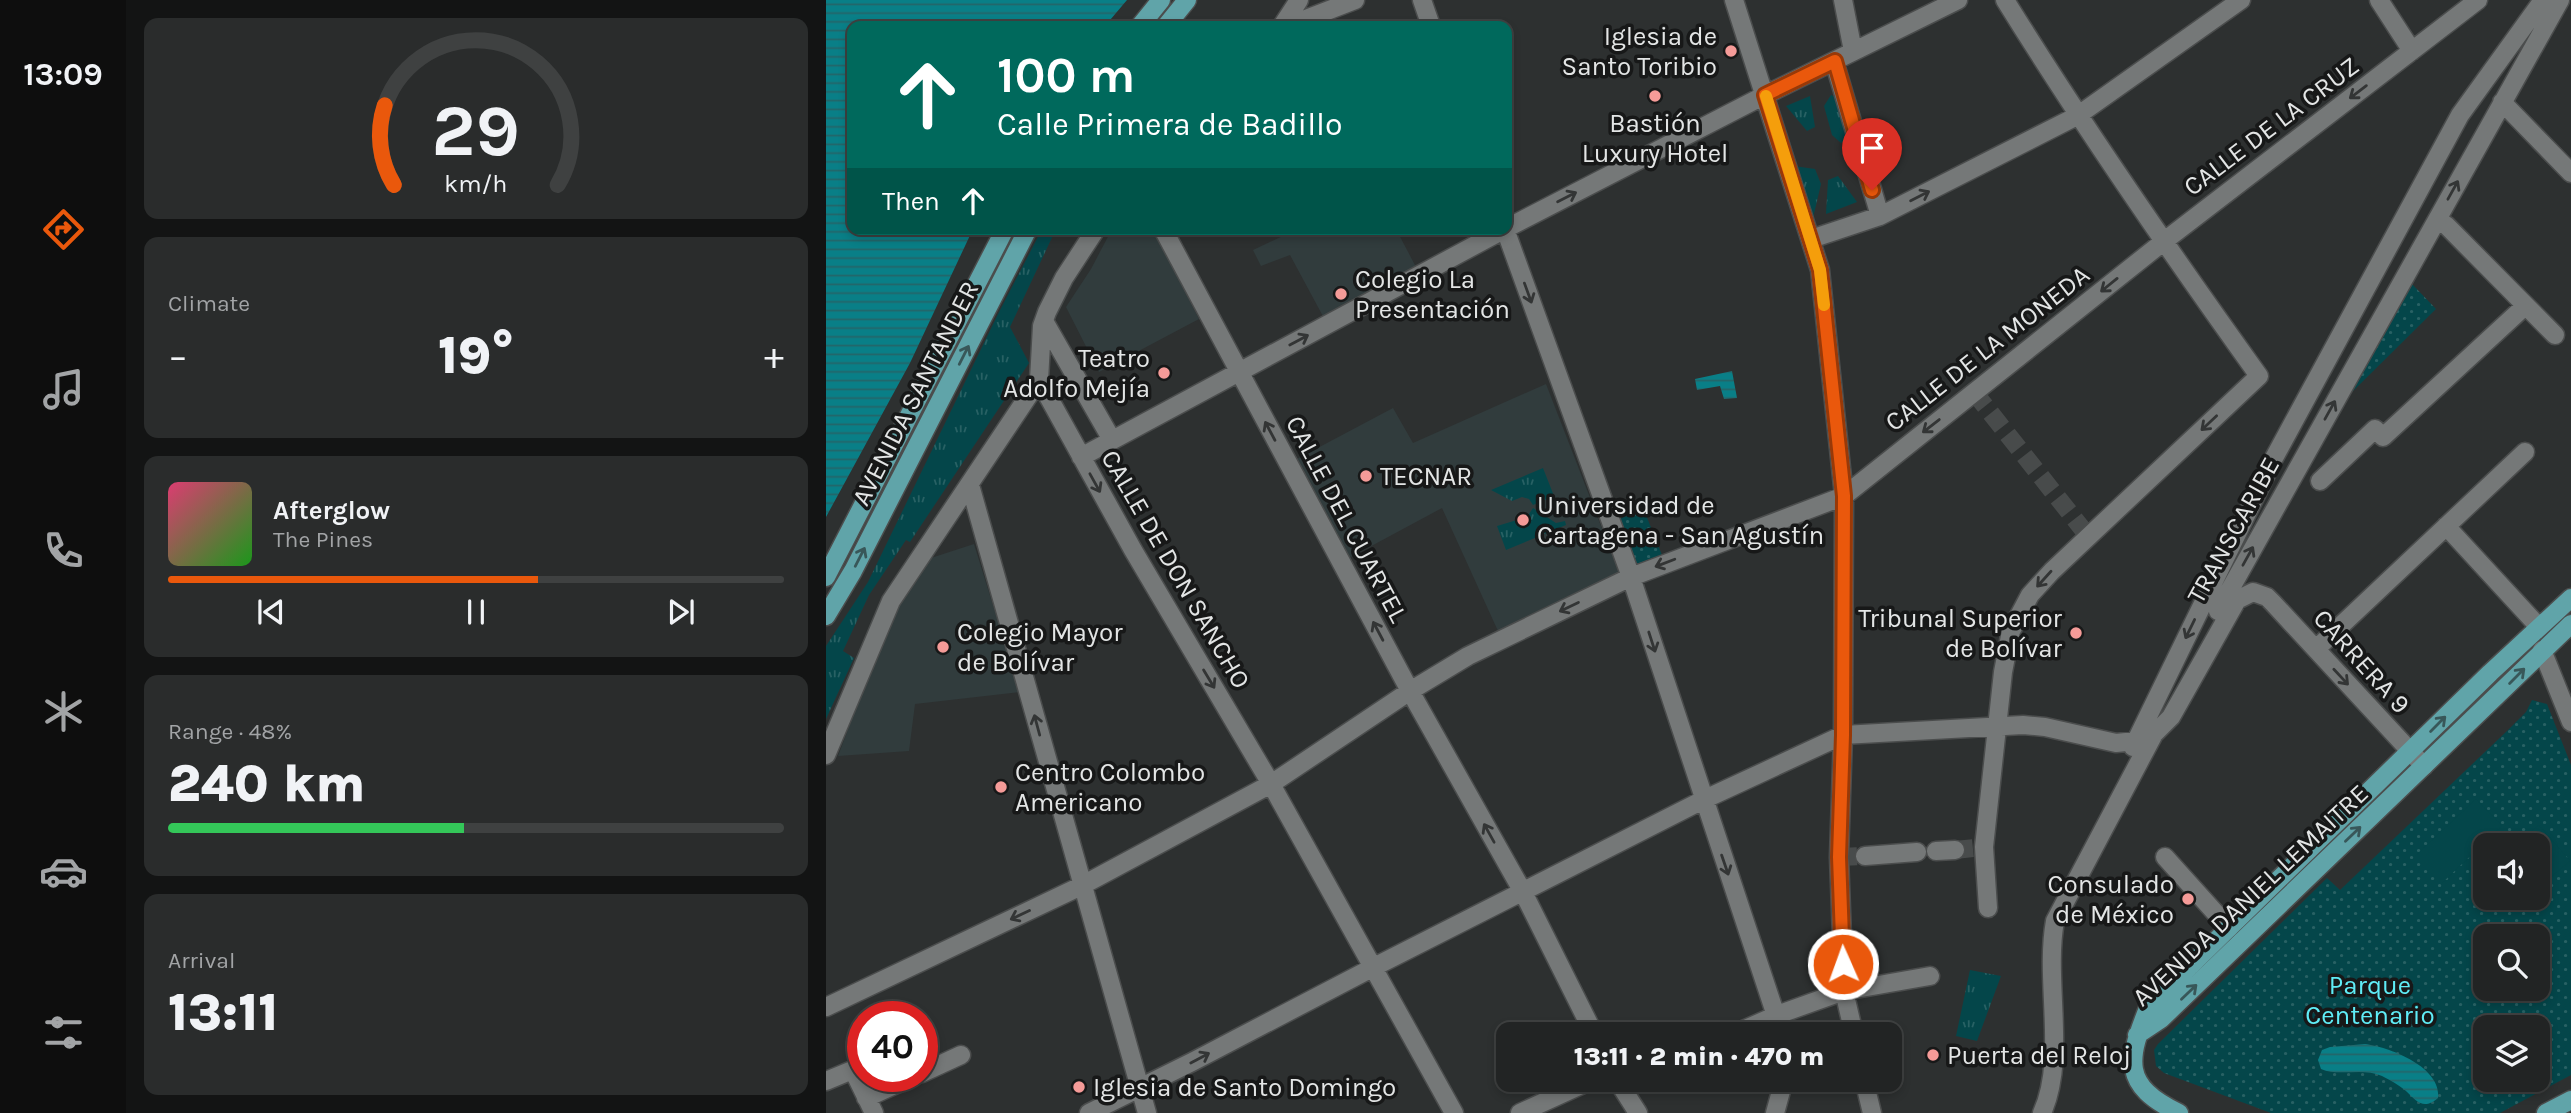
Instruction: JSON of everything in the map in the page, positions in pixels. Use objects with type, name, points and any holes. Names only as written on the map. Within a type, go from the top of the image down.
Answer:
[{"type":"main road","points":[[1144,21],[1161,0]]},
{"type":"main road","points":[[1170,21],[1187,0]]},
{"type":"main road","name":"AVENIDA SANTANDER","points":[[826,578],[1002,235]]},
{"type":"main road","name":"AVENIDA SANTANDER","points":[[826,617],[853,571],[1025,235]]},
{"type":"main road","name":"AVENIDA DANIEL LEMAITRE","points":[[2137,1035],[2149,1006],[2571,598]]},
{"type":"main road","name":"AVENIDA DANIEL LEMAITRE","points":[[2137,1035],[2161,1019],[2571,624]]},
{"type":"main road","points":[[2137,1035],[2132,1057],[2141,1086],[2155,1101],[2179,1113]]},
{"type":"main road","points":[[2546,1113],[2571,1100]]},
{"type":"street","points":[[1300,21],[1355,0]]},
{"type":"street","points":[[1422,0],[1429,21]]},
{"type":"street","points":[[1734,0],[1820,270],[1844,496],[1843,735],[1839,857],[1844,991],[1851,1022]]},
{"type":"street","points":[[1843,0],[1853,51]]},
{"type":"street","points":[[1512,225],[1765,95],[1958,0]]},
{"type":"street","points":[[1988,908],[1984,847],[2003,672],[2011,631],[2030,595],[2088,536],[2259,376],[2162,242],[2077,116],[2004,0]]},
{"type":"street","points":[[1811,239],[1880,216],[2077,116],[2241,0]]},
{"type":"street","points":[[2379,0],[2412,51]]},
{"type":"street","name":"CALLE DE LA CRUZ","points":[[2162,242],[2478,0]]},
{"type":"street","name":"TRANSCARIBE","points":[[2032,1113],[2043,1070],[2045,1047],[2042,950],[2048,918],[2274,458],[2460,115],[2543,0]]},
{"type":"street","name":"TRANSCARIBE","points":[[2042,1113],[2053,1071],[2052,950],[2055,921],[2244,563],[2560,0]]},
{"type":"street","points":[[1286,21],[1300,1]]},
{"type":"street","points":[[1835,61],[1880,216]]},
{"type":"street","points":[[2502,102],[2571,173]]},
{"type":"street","points":[[2446,225],[2554,335]]},
{"type":"street","points":[[826,755],[891,600],[1039,380],[1044,321],[1064,278],[1092,235]]},
{"type":"street","name":"CALLE DEL CUARTEL","points":[[1166,235],[1410,691],[1522,892],[1588,1022]]},
{"type":"street","points":[[1081,457],[1494,235]]},
{"type":"street","points":[[1507,235],[1631,577],[1779,1022]]},
{"type":"street","name":"CALLE DE LA MONEDA","points":[[826,1007],[1081,886],[1271,783],[1468,656],[1631,577],[1844,496],[2162,242]]},
{"type":"street","points":[[2320,481],[2375,429],[2383,437],[2525,306]]},
{"type":"street","points":[[1044,321],[1112,440]]},
{"type":"street","name":"CALLE DE DON SANCHO","points":[[1039,380],[1271,783],[1454,1113]]},
{"type":"street","points":[[2316,649],[2525,452]]},
{"type":"street","points":[[970,485],[1147,1113]]},
{"type":"street","points":[[2446,526],[2539,627]]},
{"type":"street","name":"CARRERA 9","points":[[2153,735],[2171,717],[2237,600],[2253,592],[2260,593],[2273,603],[2424,766]]},
{"type":"street","points":[[2542,650],[2571,722]]},
{"type":"street","points":[[1089,1113],[1703,800],[1843,735],[1998,726],[2045,727],[2116,743],[2136,741],[2153,735]]},
{"type":"street","points":[[1866,856],[1955,850]]},
{"type":"street","points":[[2165,857],[2229,928]]},
{"type":"street","points":[[1761,1022],[1844,991],[1930,976]]},
{"type":"street","points":[[938,1066],[961,1055]]},
{"type":"street","points":[[826,1081],[847,1072]]},
{"type":"street","points":[[870,1105],[890,1092]]},
{"type":"street","points":[[1520,1113],[1565,1092]]},
{"type":"street","points":[[1628,1092],[1638,1113]]},
{"type":"street","points":[[1775,1113],[1781,1092]]},
{"type":"street","points":[[1867,1092],[1872,1113]]},
{"type":"shaded area","points":[[826,0],[1127,0],[1109,21],[847,21],[847,235],[970,235],[910,363],[826,517]]},
{"type":"shaded area","points":[[1109,235],[1156,235],[1199,319],[1099,372],[1066,307]]},
{"type":"shaded area","name":"Colegio La Presentación","points":[[1285,235],[1399,235],[1417,269],[1325,320],[1290,255],[1261,266],[1253,250]]},
{"type":"shaded area","points":[[1732,371],[1737,398],[1724,399],[1720,386],[1697,390],[1695,379]]},
{"type":"shaded area","name":"Universidad de Cartagena - San Agustín","points":[[1546,384],[1620,575],[1498,631],[1442,508],[1349,558],[1295,460],[1393,408],[1413,443]]},
{"type":"shaded area","name":"Colegio Mayor de Bolívar","points":[[974,544],[1020,692],[915,704],[909,751],[838,756],[896,602],[931,558]]},
{"type":"shaded area","points":[[2365,1044],[2400,1054],[2423,1068],[2437,1087],[2438,1098],[2425,1104],[2374,1073],[2321,1069],[2318,1060],[2322,1050]]},
{"type":"green space","points":[[1831,95],[1841,99],[1852,139],[1841,143],[1832,135],[1824,106]]},
{"type":"green space","points":[[1810,96],[1815,127],[1807,131],[1786,106]]},
{"type":"green space","points":[[1794,166],[1815,169],[1821,184],[1813,218]]},
{"type":"green space","points":[[1838,176],[1857,202],[1826,214],[1828,180]]},
{"type":"green space","points":[[1039,235],[1053,235],[1010,327],[1029,363],[910,542],[906,540],[869,595],[843,651],[854,658],[826,719],[826,646],[868,582]]},
{"type":"green space","points":[[2412,284],[2436,309],[2348,396]]},
{"type":"green space","points":[[1543,468],[1554,496],[1533,505],[1529,499],[1522,497],[1512,501],[1491,490]]},
{"type":"green space","points":[[1533,508],[1556,523],[1565,521],[1566,525],[1506,550],[1497,526],[1527,517]]},
{"type":"green space","points":[[1644,510],[1664,560],[1632,573],[1613,521]]},
{"type":"green space","name":"Parque Centenario","points":[[2532,700],[2547,704],[2571,765],[2571,1075],[2550,1086],[2550,1015],[2473,1015],[2473,1092],[2539,1092],[2500,1113],[2271,1113],[2164,1073],[2156,1066],[2154,1050],[2158,1044],[2327,878],[2340,890],[2526,712]]},
{"type":"green space","points":[[2476,799],[2502,826],[2495,833],[2473,833],[2473,854],[2442,883],[2415,856]]},
{"type":"green space","points":[[2539,825],[2546,833],[2529,833]]},
{"type":"green space","points":[[2550,838],[2570,861],[2550,878]]},
{"type":"green space","points":[[1970,970],[2001,976],[1977,1041],[1956,1036]]},
{"type":"tunnel","points":[[1974,392],[2088,536]]},
{"type":"tunnel","points":[[1955,850],[1984,847]]},
{"type":"tunnel","points":[[1839,857],[1865,856]]},
{"type":"slow traffic","points":[[1766,96],[1820,270],[1824,305]]},
{"type":"place","name":"Iglesia de Santo Toribio","points":[[1731,51]]},
{"type":"place","name":"Bastión Luxury Hotel","points":[[1655,96]]},
{"type":"place","name":"Colegio La Presentación","points":[[1341,294]]},
{"type":"place","name":"Teatro Adolfo Mejía","points":[[1164,373]]},
{"type":"place","name":"TECNAR","points":[[1366,476]]},
{"type":"place","name":"Universidad de Cartagena - San Agustín","points":[[1523,520]]},
{"type":"place","name":"Tribunal Superior de Bolívar","points":[[2076,633]]},
{"type":"place","name":"Colegio Mayor de Bolívar","points":[[943,647]]},
{"type":"place","name":"Centro Colombo Americano","points":[[1001,787]]},
{"type":"place","name":"Consulado de México","points":[[2188,899]]},
{"type":"place","name":"Puerta del Reloj","points":[[1933,1055]]},
{"type":"place","name":"Iglesia de Santo Domingo","points":[[1079,1087]]},
{"type":"route","points":[[1843,964],[1839,857],[1843,735],[1844,496],[1820,270],[1765,95],[1835,61],[1872,190]]}]
